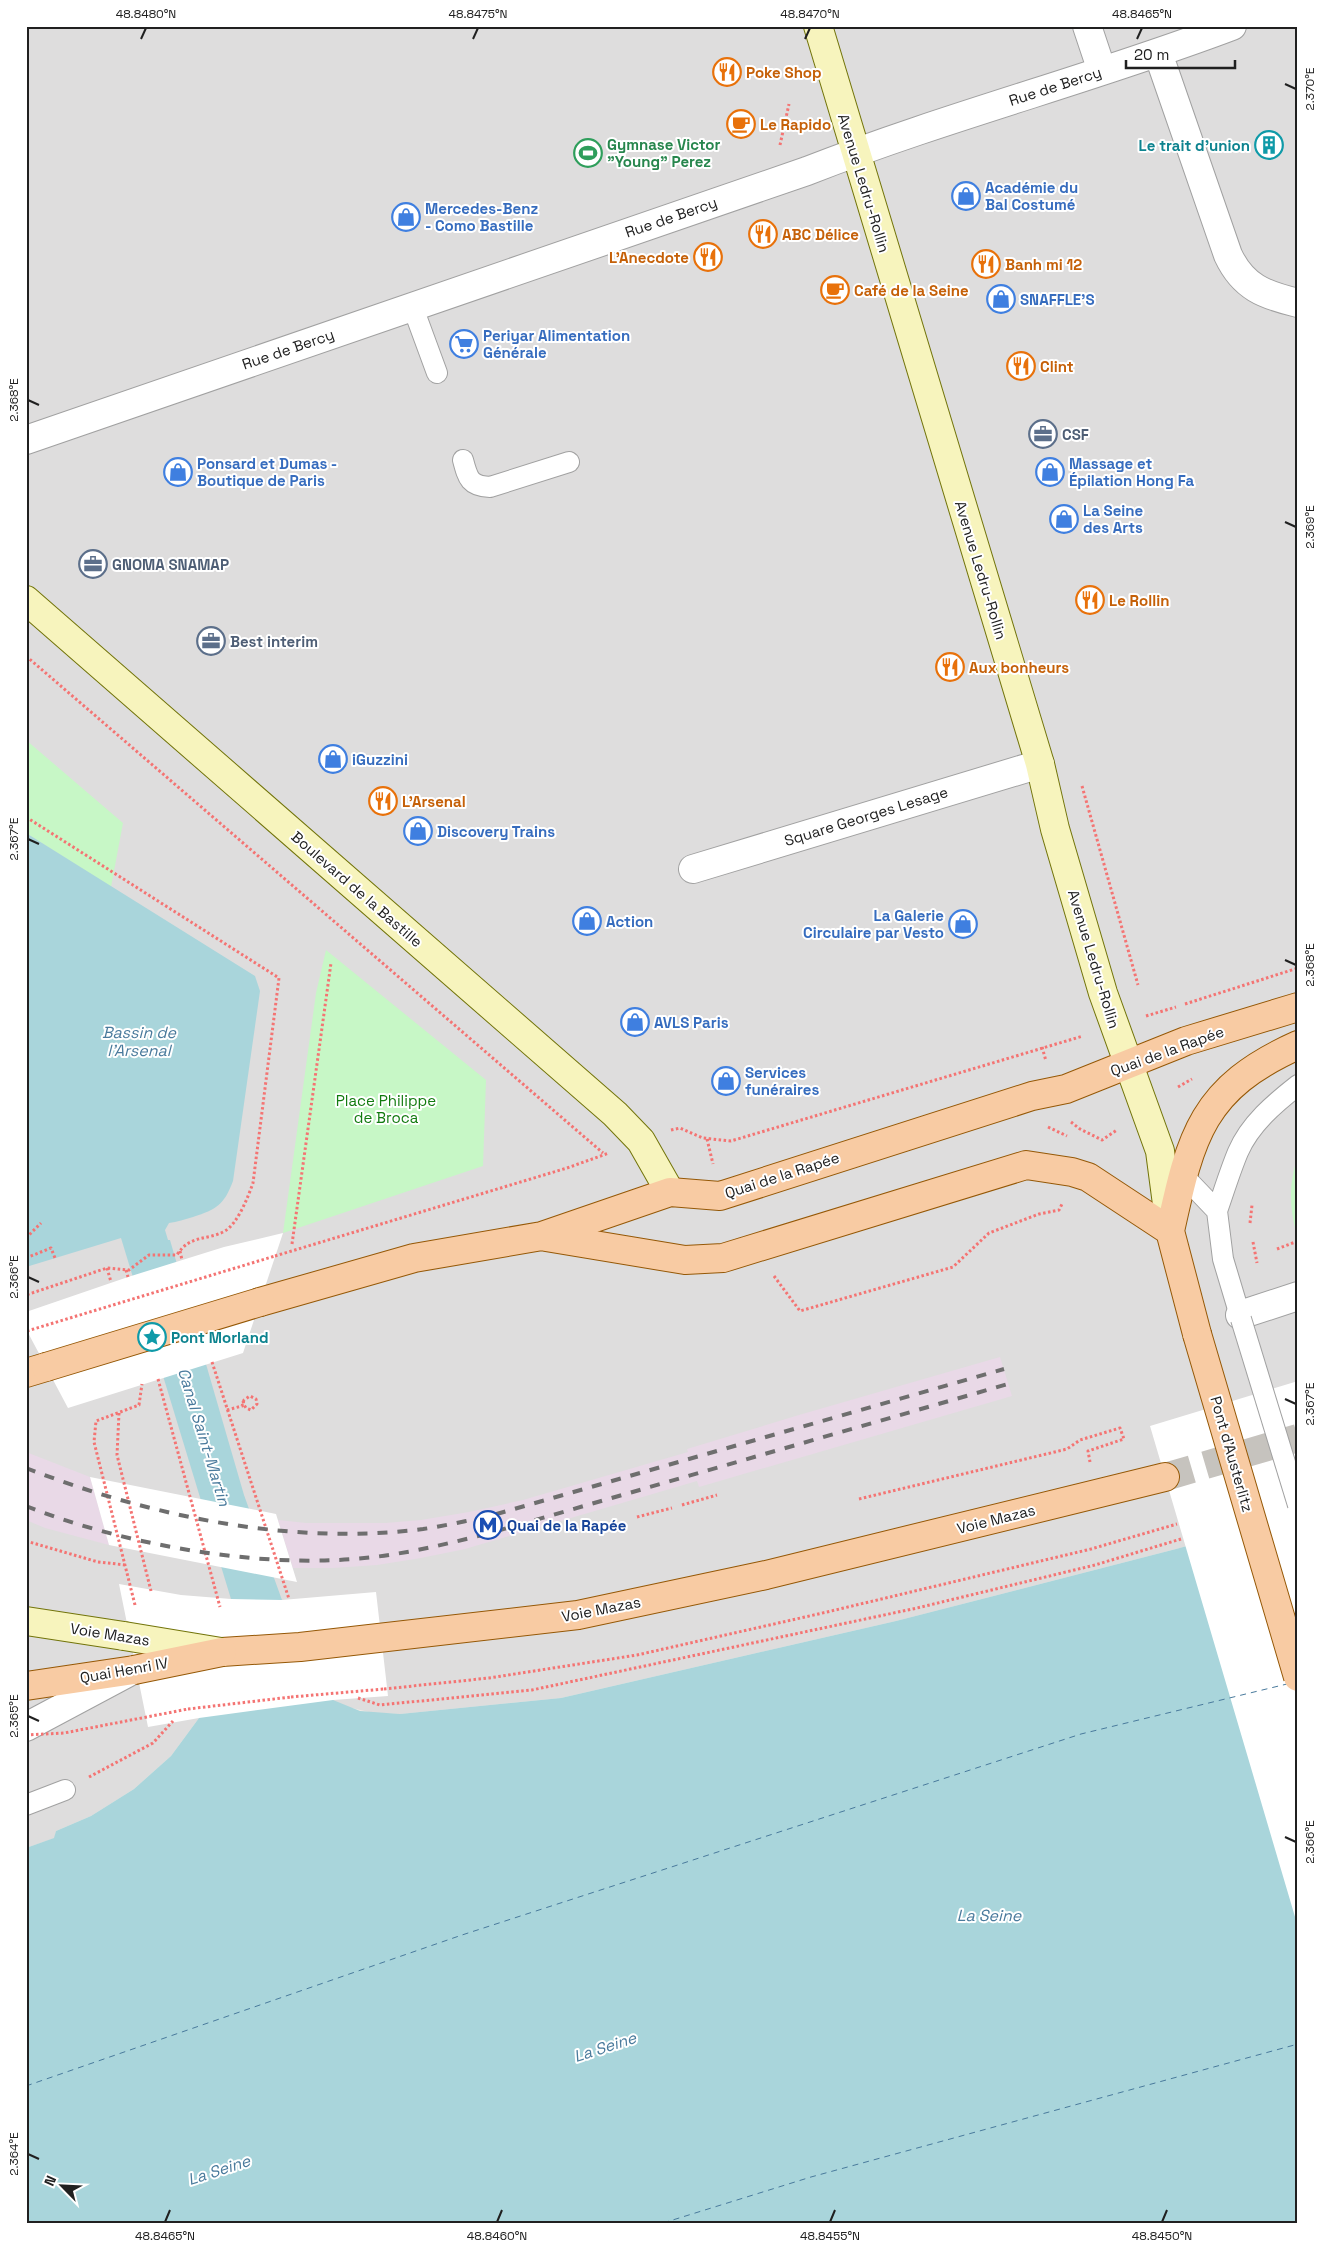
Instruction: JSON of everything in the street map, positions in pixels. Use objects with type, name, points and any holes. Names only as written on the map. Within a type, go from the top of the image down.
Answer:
[{"type":"main road","name":"Avenue Ledru-Rollin","points":[[818,26],[1040,764],[1055,829],[1103,993],[1128,1064],[1136,1119]]},
{"type":"main road","name":"Boulevard de la Bastille","points":[[26,600],[615,1114],[641,1141],[670,1192]]},
{"type":"main road","name":"Quai de la Rapée","points":[[542,1236],[670,1192],[720,1196],[1023,1099],[1066,1089],[1186,1041],[1298,1007]]},
{"type":"main road","points":[[36,1370],[260,1302],[414,1258],[542,1236],[685,1260],[723,1258],[1026,1165],[1072,1172],[1088,1177],[1170,1231],[1183,1175],[1208,1113],[1222,1094],[1245,1073],[1298,1045]]},
{"type":"main road","name":"Pont d'Austerlitz","points":[[1136,1119],[1160,1151],[1170,1231],[1197,1334],[1298,1677]]},
{"type":"main road","name":"Voie Mazas","points":[[26,1621],[222,1652],[300,1646],[578,1615],[766,1575],[1166,1477]]},
{"type":"main road","name":"Quai Henri IV","points":[[26,1686],[134,1670],[222,1652]]},
{"type":"street","points":[[1087,26],[1102,71]]},
{"type":"street","name":"Rue de Bercy","points":[[26,440],[855,153],[1158,53],[1222,28]]},
{"type":"street","points":[[1158,53],[1224,245],[1234,268],[1246,282],[1262,292],[1298,303]]},
{"type":"street","name":"Square Georges Lesage","points":[[693,869],[1040,764]]},
{"type":"street","points":[[1240,1317],[1298,1296]]},
{"type":"street","points":[[26,1727],[134,1670]]},
{"type":"lane","points":[[412,306],[436,372]]},
{"type":"lane","points":[[463,460],[471,481],[477,486],[490,487],[569,462]]},
{"type":"lane","points":[[1298,1085],[1271,1106],[1239,1150],[1217,1211],[1223,1259],[1298,1505]]},
{"type":"lane","name":"Pont d'Austerlitz","points":[[1160,1151],[1217,1211]]},
{"type":"lane","points":[[26,1805],[65,1790]]},
{"type":"path","points":[[771,148],[780,145],[789,104]]},
{"type":"path","points":[[26,656],[606,1155],[27,1331]]},
{"type":"path","points":[[26,817],[279,978],[253,1183],[244,1207],[226,1230],[188,1242],[177,1255],[149,1255],[127,1270],[107,1268],[26,1295]]},
{"type":"path","points":[[292,1244],[331,963]]},
{"type":"path","points":[[1140,1018],[1298,968]]},
{"type":"path","points":[[675,1128],[684,1128],[703,1138],[731,1141],[1080,1036]]},
{"type":"path","points":[[1067,1118],[1080,1129],[1102,1140],[1136,1119]]},
{"type":"path","points":[[1045,1126],[1070,1138]]},
{"type":"path","points":[[773,1275],[800,1311],[953,1267],[989,1233],[1038,1214],[1059,1210],[1063,1201]]},
{"type":"path","points":[[26,1238],[41,1223]]},
{"type":"path","points":[[1277,1249],[1298,1241]]},
{"type":"path","points":[[26,1258],[51,1248],[55,1258]]},
{"type":"path","points":[[180,1250],[182,1260]]},
{"type":"path","points":[[107,1268],[111,1282]]},
{"type":"path","points":[[127,1270],[128,1277]]},
{"type":"path","points":[[212,1362],[226,1410],[289,1599]]},
{"type":"path","points":[[158,1379],[220,1607]]},
{"type":"path","points":[[134,1598],[94,1442],[96,1421],[139,1406],[142,1384]]},
{"type":"path","points":[[226,1410],[242,1406],[244,1400],[250,1396],[256,1399],[257,1404],[251,1410],[246,1408],[244,1403],[244,1397],[250,1395],[258,1399]]},
{"type":"path","points":[[119,1413],[117,1455],[151,1591]]},
{"type":"path","points":[[859,1499],[1067,1449],[1080,1440],[1120,1428],[1124,1439],[1088,1451]]},
{"type":"path","points":[[682,1505],[717,1495]]},
{"type":"path","points":[[637,1517],[672,1508]]},
{"type":"path","points":[[26,1735],[64,1733],[188,1709],[489,1678],[638,1655],[1082,1551],[1178,1524]]},
{"type":"path","points":[[358,1698],[380,1705],[532,1690],[918,1608],[1095,1565],[1181,1539]]},
{"type":"path","points":[[26,1541],[91,1561],[126,1565]]},
{"type":"path","points":[[65,1790],[153,1743],[173,1721]]},
{"type":"shaded area","points":[[26,26],[1298,26],[1298,1515],[1176,1549],[896,1621],[561,1698],[400,1714],[373,1713],[352,1708],[199,1718],[171,1756],[134,1789],[91,1816],[56,1831],[55,1838],[26,1848]]},
{"type":"shaded area","points":[[1000,1357],[1012,1396],[699,1487],[697,1481],[465,1549],[377,1565],[293,1568],[278,1520],[306,1523],[386,1523],[421,1520],[469,1512],[523,1500],[688,1452],[687,1449],[799,1415]]},
{"type":"shaded area","points":[[26,1452],[90,1477],[109,1545],[45,1528],[26,1520]]},
{"type":"green space","points":[[26,740],[123,823],[111,887],[26,833]]},
{"type":"green space","name":"Place Philippe de Broca","points":[[326,950],[486,1080],[483,1166],[283,1233],[316,993]]},
{"type":"green space","points":[[1298,1156],[1298,1231],[1296,1232],[1291,1194]]},
{"type":"water","name":"La Seine","points":[[26,833],[255,976],[260,991],[233,1181],[226,1196],[219,1205],[201,1214],[169,1223],[165,1230],[168,1240],[170,1240],[244,1495],[282,1600],[314,1676],[333,1700],[360,1711],[400,1714],[561,1698],[896,1621],[1176,1549],[1298,1515],[1298,2223],[26,2223],[26,1848],[54,1838],[56,1831],[91,1816],[134,1789],[171,1756],[199,1718],[231,1599],[121,1238],[26,1267]]},
{"type":"pier","name":"Pont Morland","points":[[283,1233],[243,1353],[68,1408],[26,1329],[26,1312],[224,1247]]},
{"type":"pier","points":[[1298,1381],[1298,1927],[1150,1426]]},
{"type":"pier","points":[[90,1477],[276,1514],[297,1582],[109,1545]]},
{"type":"pier","points":[[119,1584],[181,1595],[231,1599],[282,1600],[376,1592],[388,1696],[333,1700],[199,1718],[148,1727]]},
{"type":"ferry route","points":[[26,2086],[462,1935],[1081,1734],[1287,1684]]},
{"type":"ferry route","points":[[663,2223],[811,2177],[1298,2044]]},
{"type":"tunnel","points":[[1165,1477],[1298,1438]]},
{"type":"railway","points":[[26,1468],[121,1500],[221,1523],[272,1530],[323,1533],[373,1533],[423,1529],[486,1517],[1004,1369]]},
{"type":"railway","points":[[26,1506],[99,1530],[139,1540],[220,1555],[300,1561],[376,1557],[433,1547],[490,1533],[1008,1384]]},
{"type":"place","name":"Poke Shop","points":[[727,72]]},
{"type":"place","name":"Le Rapido","points":[[741,124]]},
{"type":"place","name":"Le trait d'union","points":[[1269,145]]},
{"type":"place","name":"Gymnase Victor \"Young\" Perez","points":[[588,153]]},
{"type":"place","name":"Académie du Bal Costumé","points":[[966,196]]},
{"type":"place","name":"Mercedes-Benz - Como Bastille","points":[[406,217]]},
{"type":"place","name":"ABC Délice","points":[[763,234]]},
{"type":"place","name":"L'Anecdote","points":[[708,257]]},
{"type":"place","name":"Banh mi 12","points":[[986,264]]},
{"type":"place","name":"Café de la Seine","points":[[835,290]]},
{"type":"place","name":"SNAFFLE'S","points":[[1001,299]]},
{"type":"place","name":"Periyar Alimentation Générale","points":[[464,344]]},
{"type":"place","name":"Clint","points":[[1021,366]]},
{"type":"place","name":"CSF","points":[[1043,434]]},
{"type":"place","name":"Ponsard et Dumas - Boutique de Paris","points":[[178,472]]},
{"type":"place","name":"Massage et Épilation Hong Fa","points":[[1050,472]]},
{"type":"place","name":"La Seine des Arts","points":[[1064,519]]},
{"type":"place","name":"GNOMA SNAMAP","points":[[93,564]]},
{"type":"place","name":"Le Rollin","points":[[1090,600]]},
{"type":"place","name":"Best interim","points":[[211,641]]},
{"type":"place","name":"Aux bonheurs","points":[[950,667]]},
{"type":"place","name":"iGuzzini","points":[[333,759]]},
{"type":"place","name":"L'Arsenal","points":[[383,801]]},
{"type":"place","name":"Discovery Trains","points":[[418,831]]},
{"type":"place","name":"Action","points":[[587,921]]},
{"type":"place","name":"La Galerie Circulaire par Vesto","points":[[963,924]]},
{"type":"place","name":"AVLS Paris","points":[[635,1022]]},
{"type":"place","name":"Services funéraires","points":[[726,1081]]},
{"type":"place","name":"Pont Morland","points":[[152,1337]]},
{"type":"place","name":"Quai de la Rapée","points":[[488,1525]]},
{"type":"water label","name":"Bassin de l'Arsenal","points":[[139,1041]]},
{"type":"water label","name":"Canal Saint-Martin","points":[[204,1437]]}]
